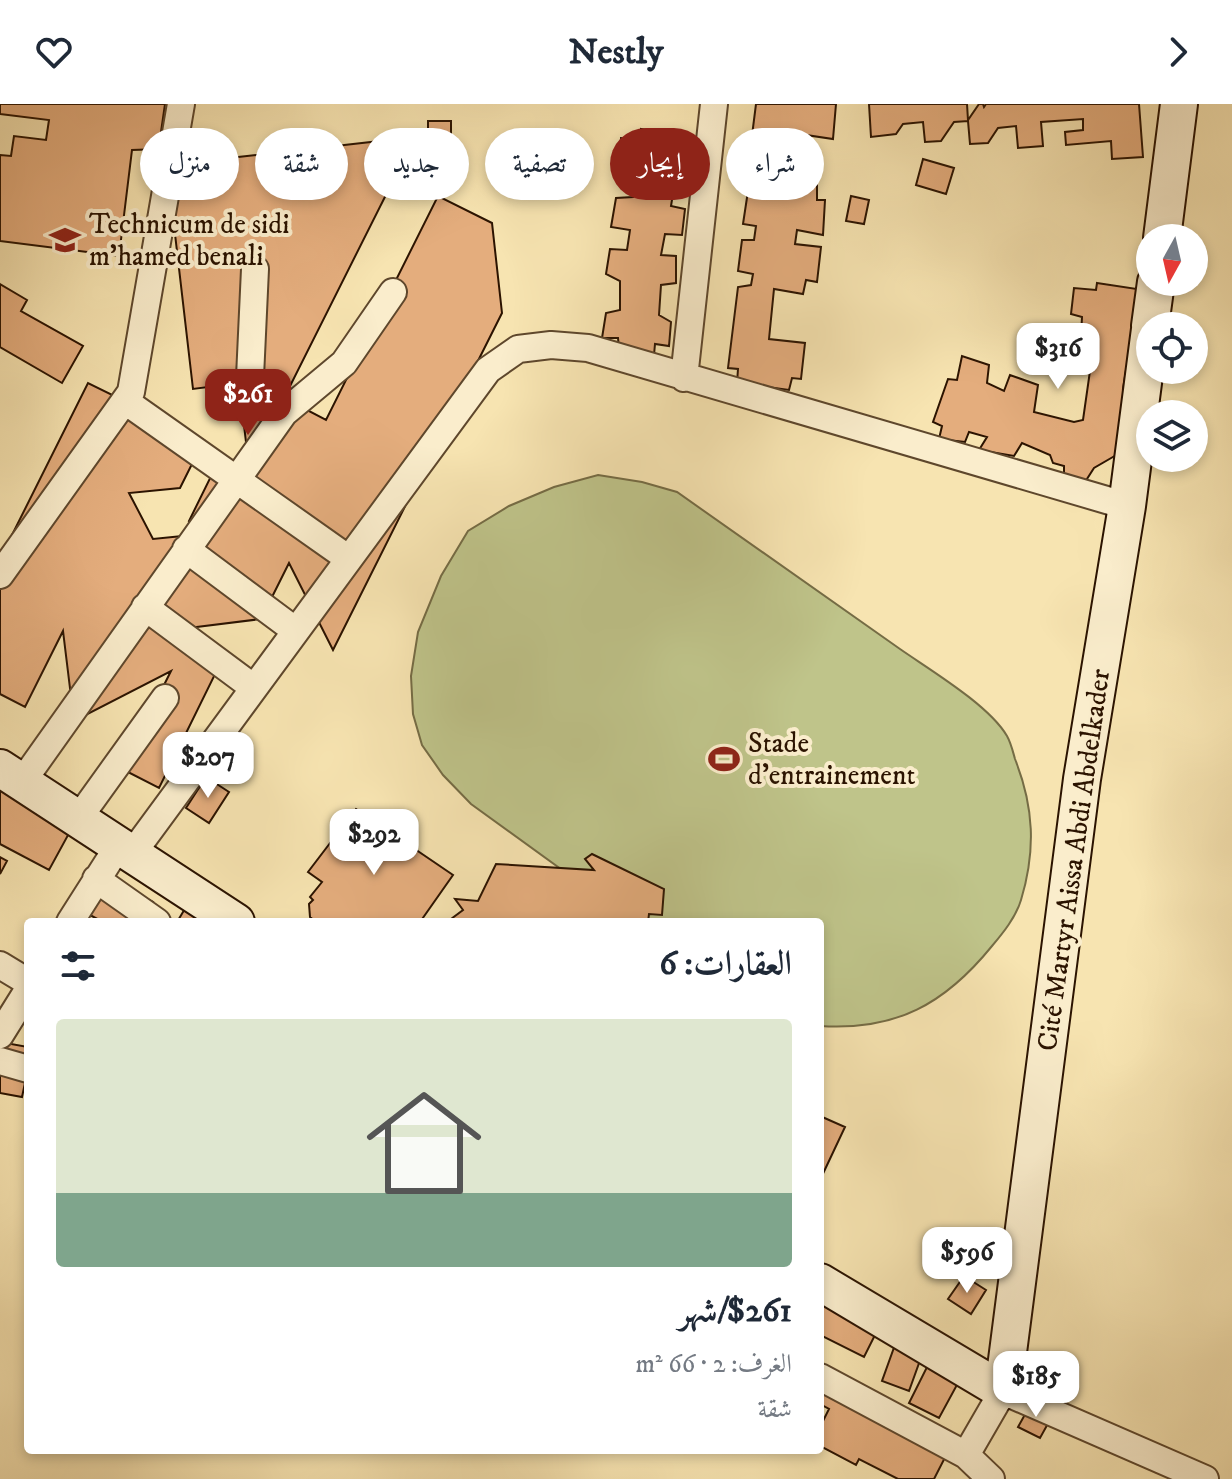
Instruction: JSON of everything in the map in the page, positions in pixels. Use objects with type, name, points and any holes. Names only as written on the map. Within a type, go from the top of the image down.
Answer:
[{"type":"street","points":[[0,575],[131,392],[181,104]]},
{"type":"street","points":[[684,378],[714,104],[707,104]]},
{"type":"street","points":[[1164,224],[1179,104]]},
{"type":"street","points":[[255,269],[250,377],[284,413]]},
{"type":"street","points":[[230,918],[11,775],[145,607],[284,413],[344,363],[393,292]]},
{"type":"street","points":[[72,918],[96,879],[125,850],[254,688],[488,370],[518,349],[551,345],[588,348],[1127,506]]},
{"type":"street","name":"Cité Martyr Aissa Abdi Abdelkader","points":[[1003,1391],[1082,779],[1127,506],[1143,384]]},
{"type":"street","points":[[125,401],[349,559]]},
{"type":"street","points":[[186,549],[296,631]]},
{"type":"street","points":[[145,607],[254,688]]},
{"type":"street","points":[[78,819],[165,698]]},
{"type":"street","points":[[96,879],[151,918]]},
{"type":"street","points":[[0,965],[24,980]]},
{"type":"street","points":[[0,1035],[24,996]]},
{"type":"street","points":[[0,1061],[24,1068]]},
{"type":"street","points":[[824,1284],[1003,1391],[1205,1479]]},
{"type":"street","points":[[824,1379],[966,1455],[991,1479]]},
{"type":"street","points":[[966,1455],[1003,1391]]},
{"type":"street","points":[[966,1455],[980,1479]]},
{"type":"green space","name":"Stade d'entrainement","points":[[598,475],[642,482],[677,492],[958,689],[998,724],[1012,748],[1026,794],[1031,829],[1029,864],[1013,919],[956,984],[917,1010],[895,1018],[872,1024],[824,1026],[824,918],[628,918],[471,804],[443,775],[422,745],[413,714],[411,676],[418,632],[441,576],[468,531],[509,506],[554,487]]},
{"type":"building","points":[[0,104],[165,104],[162,128],[140,128],[140,150],[132,150],[119,256],[0,241],[0,155],[11,156],[14,136],[46,140],[49,120],[0,114]]},
{"type":"building","points":[[756,104],[836,104],[833,139],[824,138],[824,128],[753,128]]},
{"type":"building","points":[[869,104],[967,104],[968,120],[979,104],[984,107],[986,104],[1139,104],[1143,157],[1112,159],[1111,141],[1066,145],[1065,132],[1083,130],[1083,119],[1041,122],[1043,146],[1018,148],[1016,126],[998,128],[988,143],[970,144],[968,121],[954,122],[941,141],[925,142],[923,122],[903,124],[896,134],[871,137]]},
{"type":"building","points":[[428,121],[451,121],[451,128],[428,128]]},
{"type":"building","points":[[364,143],[364,200],[383,200],[284,398],[326,420],[436,200],[446,200],[492,223],[502,313],[333,650],[289,563],[261,619],[164,631],[222,660],[159,788],[122,769],[171,671],[74,721],[63,631],[25,707],[0,694],[0,559],[88,383],[204,440],[180,488],[129,493],[153,539],[212,533],[189,521],[219,460],[250,476],[239,383],[193,389],[171,200],[239,200],[239,157],[255,155],[255,200],[348,200],[348,145]]},
{"type":"building","points":[[923,159],[954,168],[946,194],[916,185]]},
{"type":"building","points":[[851,196],[869,200],[864,224],[846,221]]},
{"type":"building","points":[[616,200],[672,200],[671,206],[685,209],[682,235],[665,234],[661,255],[676,256],[676,283],[661,285],[659,315],[671,322],[669,346],[655,344],[654,355],[619,349],[618,338],[602,338],[606,313],[620,310],[620,281],[606,274],[610,249],[627,250],[630,230],[611,227]]},
{"type":"building","points":[[747,200],[825,200],[823,235],[797,230],[795,244],[821,247],[817,282],[806,280],[803,294],[774,289],[769,339],[805,343],[801,379],[792,378],[789,390],[737,383],[738,369],[728,368],[738,287],[751,285],[753,274],[738,271],[742,240],[754,240],[756,226],[743,224]]},
{"type":"building","points":[[1097,283],[1136,289],[1135,299],[1147,300],[1145,312],[1136,312],[1135,373],[1126,370],[1123,389],[1133,390],[1125,450],[1094,468],[1085,482],[1064,475],[1064,466],[1053,463],[1050,455],[1022,443],[1014,456],[979,450],[987,437],[969,432],[965,442],[939,439],[942,426],[933,422],[948,379],[957,380],[962,356],[989,365],[987,383],[1004,391],[1010,375],[1038,385],[1034,412],[1074,422],[1083,420],[1090,371],[1063,363],[1067,335],[1081,336],[1082,317],[1071,314],[1074,288],[1096,290]]},
{"type":"building","points":[[0,284],[27,300],[21,311],[83,346],[62,383],[0,347]]},
{"type":"building","points":[[0,776],[79,815],[49,870],[0,844]]},
{"type":"building","points":[[206,777],[229,792],[209,823],[186,808]]},
{"type":"building","points":[[356,809],[453,875],[423,918],[311,918],[309,904],[313,900],[310,897],[322,882],[308,872]]},
{"type":"building","points":[[592,854],[664,889],[662,915],[649,914],[648,918],[452,918],[463,910],[455,899],[478,901],[496,864],[594,870],[585,859]]},
{"type":"building","points":[[0,857],[7,861],[0,874]]},
{"type":"building","points":[[90,868],[153,902],[145,918],[95,918],[71,905]]},
{"type":"building","points":[[192,897],[228,918],[179,918]]},
{"type":"building","points":[[0,1042],[24,1046],[22,1097],[0,1093]]},
{"type":"building","points":[[824,1118],[845,1127],[824,1172]]},
{"type":"building","points":[[824,1276],[885,1315],[864,1357],[824,1337]]},
{"type":"building","points":[[964,1276],[986,1290],[971,1314],[948,1299]]},
{"type":"building","points":[[896,1342],[923,1352],[909,1391],[882,1381]]},
{"type":"building","points":[[927,1367],[958,1383],[939,1418],[909,1403]]},
{"type":"building","points":[[824,1369],[955,1438],[934,1479],[898,1479],[859,1459],[856,1465],[824,1448],[824,1419],[829,1409],[824,1406]]},
{"type":"building","points":[[1033,1400],[1055,1411],[1040,1438],[1018,1427]]},
{"type":"place","name":"Technicum de sidi m'hamed benali","points":[[65,240]]},
{"type":"place","name":"Stade d'entrainement","points":[[724,759]]}]
